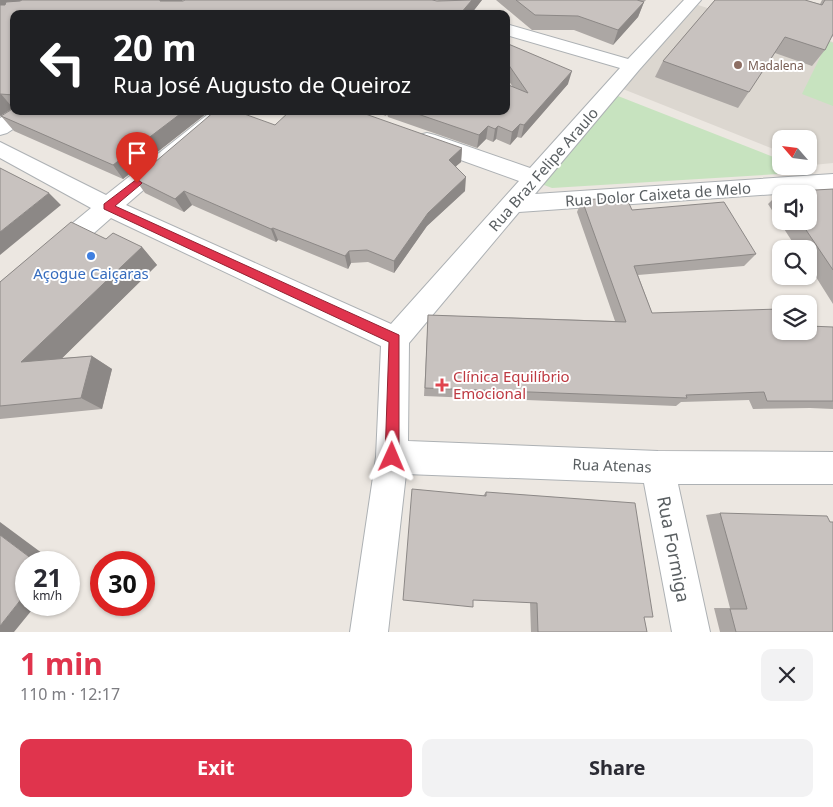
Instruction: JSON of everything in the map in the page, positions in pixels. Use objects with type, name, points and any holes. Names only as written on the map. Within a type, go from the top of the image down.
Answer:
[{"type":"street","name":"Rua Braz Felipe Araulo","points":[[395,339],[632,66],[693,0]]},
{"type":"street","points":[[510,29],[632,66]]},
{"type":"street","points":[[0,128],[20,115]]},
{"type":"street","points":[[0,299],[220,115]]},
{"type":"street","points":[[408,134],[534,178]]},
{"type":"street","points":[[0,150],[108,207],[395,339],[392,457],[369,632]]},
{"type":"street","name":"Rua Dolor Caixeta de Melo","points":[[513,204],[833,182]]},
{"type":"street","name":"Rua Atenas","points":[[392,457],[658,467],[833,468]]},
{"type":"street","name":"Rua Formiga","points":[[658,467],[691,632]]},
{"type":"shaded area","name":"Madalena","points":[[698,5],[799,37],[804,32],[833,42],[833,163],[818,164],[818,130],[772,130],[772,148],[623,89]]},
{"type":"green space","points":[[828,41],[833,43],[833,106],[802,94]]},
{"type":"green space","points":[[618,96],[772,156],[772,174],[552,188],[544,185],[543,180]]},
{"type":"building","points":[[472,0],[463,10],[10,10],[10,95],[0,94],[0,5],[5,5],[6,2]]},
{"type":"building","points":[[516,0],[637,0],[644,2],[618,30],[578,16],[535,15]]},
{"type":"building","points":[[715,0],[805,0],[822,5],[825,0],[833,0],[833,34],[825,50],[785,37],[749,92],[663,61]]},
{"type":"building","points":[[510,45],[572,71],[524,125],[520,124],[512,132],[498,126],[495,129],[488,126],[479,135],[421,115],[510,115],[510,86],[528,93],[510,67]]},
{"type":"building","points":[[10,110],[10,115],[179,115],[113,165],[1,116]]},
{"type":"building","points":[[210,115],[247,115],[275,125],[286,115],[368,115],[462,148],[449,160],[466,177],[428,213],[394,261],[367,250],[349,251],[345,256],[273,228],[271,229],[184,191],[175,199],[135,179]]},
{"type":"building","points":[[0,168],[49,193],[0,232]]},
{"type":"building","points":[[833,189],[833,270],[817,246],[817,240],[813,240],[806,230],[817,230],[817,190]]},
{"type":"building","points":[[626,197],[632,210],[724,202],[756,254],[634,266],[652,313],[772,309],[772,340],[817,340],[817,326],[833,327],[833,401],[767,401],[764,392],[686,395],[687,398],[425,388],[428,315],[626,322],[582,200]]},
{"type":"building","points":[[71,222],[106,239],[113,233],[142,247],[21,362],[92,356],[81,398],[0,406],[0,282]]},
{"type":"building","points":[[412,489],[486,496],[486,492],[635,503],[653,617],[644,617],[647,632],[538,632],[537,603],[473,600],[473,607],[403,600]]},
{"type":"building","points":[[720,513],[827,516],[830,522],[833,522],[833,632],[736,632],[730,609],[747,609]]},
{"type":"building","points":[[0,535],[21,551],[15,551],[15,607],[0,626]]},
{"type":"place","name":"Madalena","points":[[738,65]]},
{"type":"place","name":"Açogue Caiçaras","points":[[91,256]]},
{"type":"place","name":"Clínica Equilíbrio Emocional","points":[[442,385]]},
{"type":"route","points":[[137,183],[108,207],[395,339],[392,457]]}]
